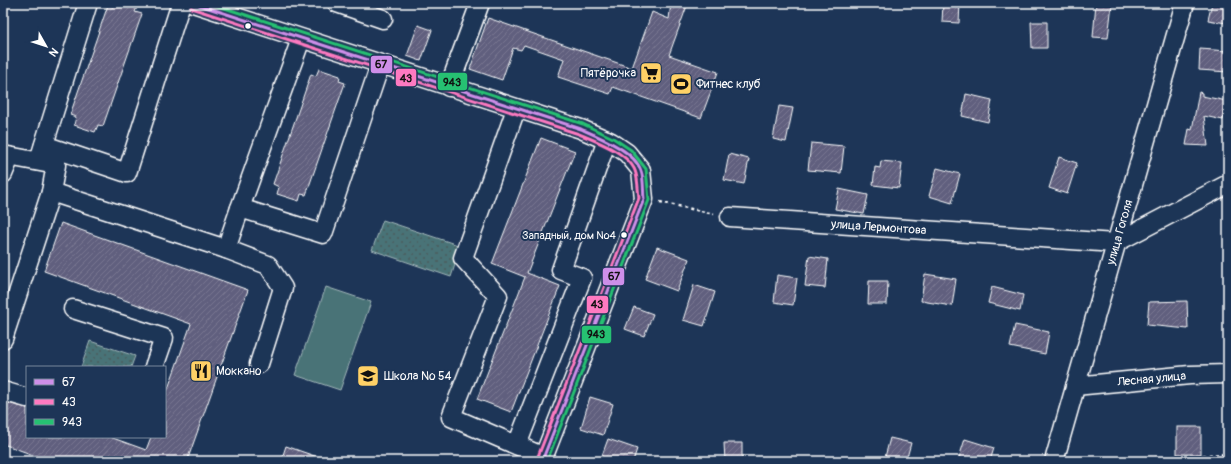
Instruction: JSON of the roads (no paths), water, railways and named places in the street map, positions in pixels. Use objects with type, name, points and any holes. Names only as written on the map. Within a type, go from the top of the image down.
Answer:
[{"type":"street","points":[[38,162],[88,3]]},
{"type":"street","points":[[44,145],[127,173],[181,3]]},
{"type":"street","points":[[193,3],[580,129],[607,140],[627,153],[641,170],[644,199],[543,459],[517,445],[451,417],[498,296],[464,258],[516,109]]},
{"type":"street","points":[[337,3],[382,19]]},
{"type":"street","points":[[449,87],[480,3]]},
{"type":"street","name":"улица Гоголя","points":[[1054,461],[1115,243],[1185,3]]},
{"type":"street","points":[[226,249],[301,39]]},
{"type":"street","points":[[240,208],[323,234],[380,65]]},
{"type":"street","points":[[517,445],[582,278],[561,270],[607,140]]},
{"type":"street","points":[[3,174],[6,156],[56,165],[51,192],[3,339]]},
{"type":"street","points":[[1115,243],[1228,184]]},
{"type":"street","points":[[51,192],[226,249],[268,265],[284,288],[259,364]]},
{"type":"street","name":"улица Лермонтова","points":[[730,217],[1115,243]]},
{"type":"street","points":[[73,309],[164,338],[154,366]]},
{"type":"street","name":"Лесная улица","points":[[1075,386],[1190,374],[1228,374]]},
{"type":"street","points":[[3,391],[26,398]]},
{"type":"place","name":"Пятёрочка","points":[[651,73]]},
{"type":"place","name":"Фитнес клуб","points":[[681,84]]},
{"type":"place","name":"Западный, дом №4","points":[[624,235]]},
{"type":"place","name":"Моккано","points":[[201,371]]},
{"type":"place","name":"Школа № 54","points":[[368,376]]}]
